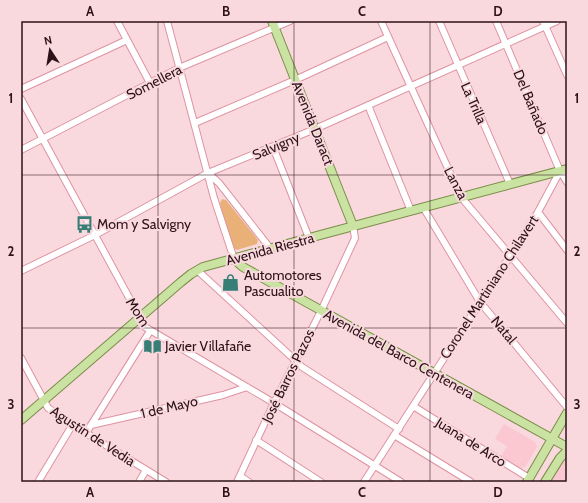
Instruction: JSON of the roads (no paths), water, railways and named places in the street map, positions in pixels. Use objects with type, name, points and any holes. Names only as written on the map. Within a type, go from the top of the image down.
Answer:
[{"type":"main road","name":"Avenida Daract","points":[[273,24],[353,226]]},
{"type":"main road","name":"Avenida Riestra","points":[[21,420],[181,282],[203,267],[563,170]]},
{"type":"main road","name":"Avenida del Barco Centenera","points":[[234,259],[242,267],[567,446]]},
{"type":"main road","points":[[528,480],[567,413]]},
{"type":"main road","points":[[546,482],[560,458],[567,451]]},
{"type":"street","points":[[117,21],[150,83]]},
{"type":"street","points":[[167,21],[214,198],[234,259]]},
{"type":"street","name":"Somellera","points":[[21,150],[180,68],[273,24],[290,21]]},
{"type":"street","name":"Lanza","points":[[381,21],[461,197],[567,323]]},
{"type":"street","name":"La Trilla","points":[[439,21],[510,184]]},
{"type":"street","name":"Del Bañado","points":[[496,21],[567,182]]},
{"type":"street","name":"Salvigny","points":[[21,271],[96,235],[208,173],[368,106],[506,44],[544,24],[557,21]]},
{"type":"street","points":[[544,24],[567,75]]},
{"type":"street","points":[[195,123],[295,80],[388,37]]},
{"type":"street","points":[[21,89],[127,40]]},
{"type":"street","name":"Mom","points":[[21,100],[145,327],[274,403],[401,482]]},
{"type":"street","points":[[368,106],[411,211]]},
{"type":"street","points":[[273,147],[309,238]]},
{"type":"street","name":"Coronel Martiniano Chilavert","points":[[364,482],[510,256],[563,170]]},
{"type":"street","points":[[208,173],[219,183],[270,248]]},
{"type":"street","name":"Natal","points":[[423,207],[480,302],[567,407]]},
{"type":"street","points":[[538,212],[567,250]]},
{"type":"street","name":"José Barros Pazos","points":[[239,479],[256,440],[355,238],[353,226]]},
{"type":"street","points":[[197,270],[302,368],[399,429]]},
{"type":"street","points":[[86,433],[150,330]]},
{"type":"street","name":"Agustín de Vedia","points":[[21,358],[48,408],[166,482]]},
{"type":"street","name":"1 de Mayo","points":[[91,424],[223,395],[247,387]]},
{"type":"street","name":"Juana de Arco","points":[[413,406],[528,480]]},
{"type":"street","points":[[38,482],[73,424]]},
{"type":"street","points":[[394,435],[471,482]]},
{"type":"street","points":[[256,440],[321,482]]},
{"type":"street","points":[[138,482],[146,470]]},
{"type":"street","points":[[239,479],[249,482]]},
{"type":"place","name":"Mom y Salvigny","points":[[84,224]]},
{"type":"place","name":"Automotores Pascualito","points":[[231,283]]},
{"type":"place","name":"Javier Villafañe","points":[[152,346]]}]
